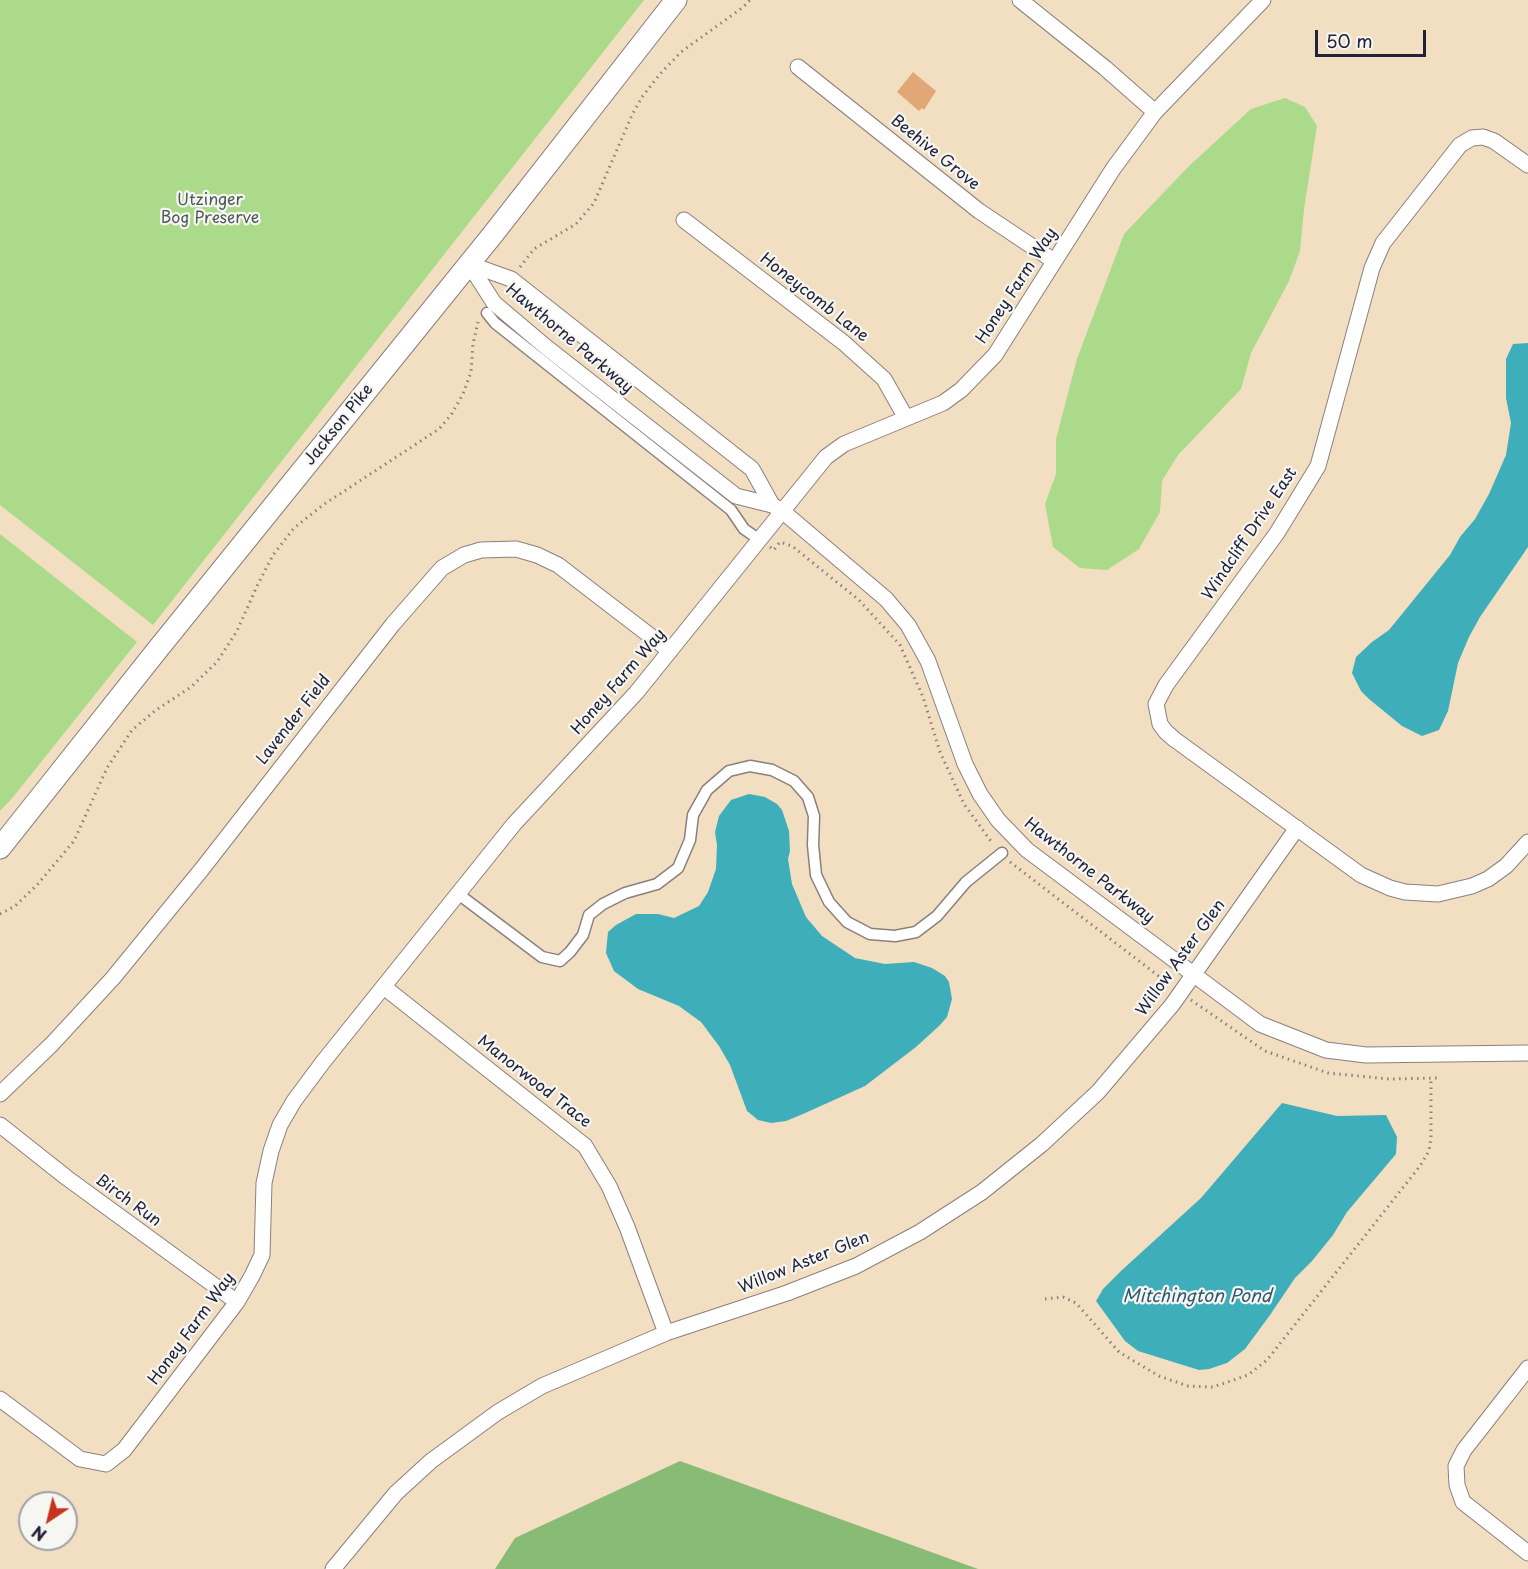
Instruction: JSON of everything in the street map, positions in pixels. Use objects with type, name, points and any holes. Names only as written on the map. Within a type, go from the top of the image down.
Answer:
[{"type":"main road","name":"Jackson Pike","points":[[0,848],[187,612],[469,264],[676,0]]},
{"type":"street","points":[[1020,0],[1105,68],[1155,112]]},
{"type":"street","name":"Honey Farm Way","points":[[0,1399],[80,1459],[106,1464],[124,1450],[237,1302],[262,1255],[264,1183],[271,1151],[280,1125],[294,1101],[323,1062],[514,824],[636,693],[759,540],[776,508],[835,450],[844,444],[943,403],[961,390],[995,355],[1113,169],[1155,112],[1263,0]]},
{"type":"street","name":"Beehive Grove","points":[[798,67],[979,211],[1054,261]]},
{"type":"street","name":"Windcliff Drive East","points":[[1297,828],[1166,732],[1160,724],[1156,704],[1166,685],[1276,533],[1318,466],[1340,391],[1366,287],[1383,243],[1460,145],[1472,138],[1483,137],[1494,141],[1528,165]]},
{"type":"street","name":"Honeycomb Lane","points":[[684,220],[844,342],[884,380],[906,418]]},
{"type":"street","name":"Hawthorne Parkway","points":[[469,264],[511,279],[752,469],[776,508],[886,599],[908,625],[928,661],[965,764],[980,794],[998,820],[1027,850],[1260,1024],[1326,1050],[1366,1055],[1528,1053]]},
{"type":"street","name":"Hawthorne Parkway","points":[[469,264],[494,303],[546,347],[736,496],[776,508]]},
{"type":"street","points":[[487,313],[495,323],[731,510],[744,529],[759,540]]},
{"type":"street","name":"Lavender Field","points":[[0,1094],[52,1044],[113,978],[202,869],[393,624],[442,568],[464,555],[481,549],[516,549],[537,555],[558,565],[670,651]]},
{"type":"street","points":[[457,893],[542,957],[560,961],[583,934],[589,915],[603,904],[625,893],[657,884],[678,868],[690,840],[693,814],[707,790],[729,771],[750,766],[772,770],[794,781],[808,797],[814,816],[813,844],[816,875],[829,902],[847,922],[870,934],[895,936],[916,932],[937,916],[966,882],[1002,853]]},
{"type":"street","points":[[1297,828],[1368,879],[1390,888],[1421,894],[1455,891],[1488,879],[1506,866],[1528,842]]},
{"type":"street","name":"Willow Aster Glen","points":[[333,1569],[396,1493],[431,1461],[498,1412],[542,1386],[666,1333],[786,1293],[856,1266],[920,1232],[973,1198],[1042,1144],[1098,1092],[1180,993],[1297,828]]},
{"type":"street","name":"Manorwood Trace","points":[[384,987],[585,1146],[609,1186],[627,1227],[666,1333]]},
{"type":"street","name":"Birch Run","points":[[0,1125],[93,1197],[237,1302]]},
{"type":"street","points":[[1528,1368],[1464,1450],[1456,1466],[1456,1485],[1463,1502],[1528,1553]]},
{"type":"path","points":[[511,279],[534,249],[576,224],[594,203],[632,115],[642,96],[660,74],[681,52],[750,0]]},
{"type":"path","points":[[0,914],[15,906],[37,885],[74,841],[107,768],[132,730],[156,710],[191,687],[218,662],[237,632],[273,555],[294,528],[323,505],[439,429],[451,415],[463,394],[471,372],[477,324],[487,313]]},
{"type":"path","points":[[759,540],[774,550],[780,542],[792,546],[859,600],[900,645],[923,697],[940,752],[964,804],[1002,853],[1126,952],[1180,993],[1265,1051],[1328,1073],[1389,1079],[1439,1078]]},
{"type":"path","points":[[1045,1299],[1063,1297],[1076,1303],[1119,1352],[1159,1376],[1188,1386],[1213,1387],[1248,1375],[1268,1360],[1420,1166],[1429,1151],[1430,1144],[1431,1078]]},
{"type":"green space","name":"Utzinger Bog Preserve","points":[[0,0],[644,0],[153,625],[0,505]]},
{"type":"green space","points":[[1285,98],[1305,107],[1317,126],[1300,251],[1289,281],[1251,353],[1241,389],[1178,455],[1162,481],[1160,512],[1139,549],[1107,570],[1080,568],[1053,547],[1045,504],[1056,474],[1056,439],[1077,359],[1124,234],[1189,166],[1251,109]]},
{"type":"green space","points":[[0,534],[137,642],[0,811]]},
{"type":"green space","points":[[680,1461],[978,1569],[495,1569],[515,1538]]},
{"type":"water","points":[[1528,343],[1528,547],[1469,637],[1458,663],[1448,711],[1439,730],[1422,736],[1402,726],[1361,691],[1352,673],[1356,657],[1389,630],[1450,555],[1489,494],[1506,455],[1511,423],[1506,398],[1506,359],[1513,344]]},
{"type":"water","points":[[749,794],[765,797],[782,810],[789,831],[788,859],[792,884],[806,917],[822,936],[855,958],[885,964],[914,962],[932,968],[945,976],[949,982],[952,999],[947,1017],[940,1025],[916,1047],[865,1086],[786,1121],[771,1123],[758,1120],[747,1111],[730,1065],[701,1022],[679,1006],[638,989],[614,971],[606,953],[608,932],[636,914],[658,914],[674,918],[699,906],[708,892],[716,869],[715,832],[719,816],[731,800]]},
{"type":"water","name":"Mitchington Pond","points":[[1282,1103],[1337,1116],[1386,1115],[1397,1137],[1396,1154],[1347,1212],[1333,1235],[1312,1261],[1295,1278],[1245,1349],[1227,1363],[1199,1370],[1138,1351],[1125,1341],[1096,1301],[1103,1289],[1121,1271],[1201,1198]]},
{"type":"building","points":[[913,72],[936,91],[924,110],[922,108],[919,111],[897,92]]}]
